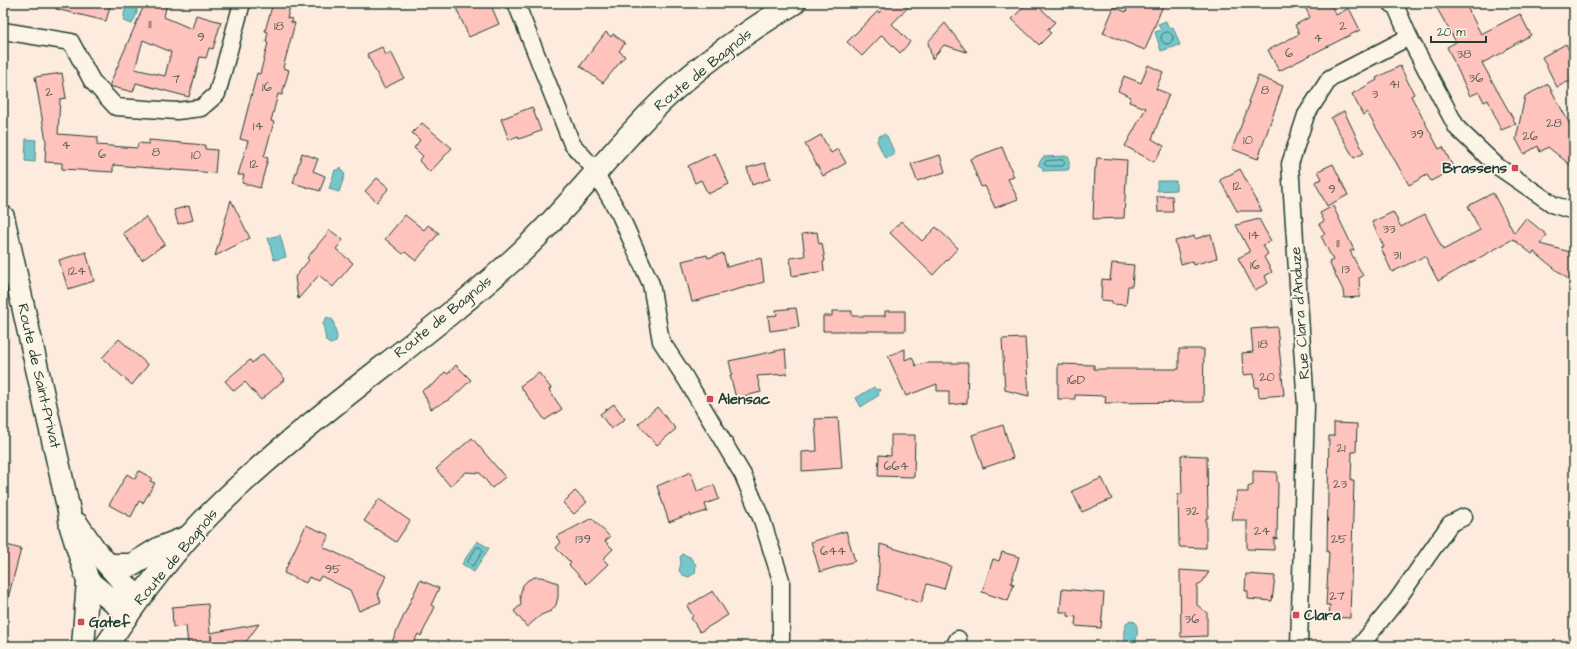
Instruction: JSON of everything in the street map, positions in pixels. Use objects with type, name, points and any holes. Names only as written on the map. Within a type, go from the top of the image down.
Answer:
[{"type":"main road","name":"Route de Bagnols","points":[[106,646],[133,607],[188,537],[244,482],[377,370],[445,318],[515,258],[596,174],[651,112],[680,85],[738,39],[794,3]]},
{"type":"main road","name":"Route de Saint-Privat","points":[[3,217],[69,511],[71,527],[86,574]]},
{"type":"main road","points":[[69,511],[95,550],[130,590],[133,607],[117,604],[86,574]]},
{"type":"main road","points":[[86,574],[107,562],[132,565],[160,548],[188,537]]},
{"type":"main road","points":[[83,646],[86,574]]},
{"type":"street","points":[[3,31],[71,42],[92,81],[116,106],[178,111],[201,108],[217,94],[242,3]]},
{"type":"street","points":[[516,3],[572,144],[590,164],[620,215],[651,284],[661,341],[686,379],[743,475],[762,520],[781,580],[781,646]]},
{"type":"street","points":[[1391,3],[1396,7],[1409,37],[1457,128],[1497,166],[1554,205],[1574,211]]},
{"type":"street","name":"Rue Clara d'Anduze","points":[[1299,646],[1306,406],[1290,164],[1306,114],[1330,78],[1409,37]]},
{"type":"street","points":[[1360,646],[1397,600],[1450,524],[1464,518]]},
{"type":"water","points":[[128,3],[137,3],[137,13],[132,24],[123,21]]},
{"type":"water","points":[[1166,21],[1168,28],[1173,27],[1180,45],[1161,51],[1155,32],[1161,30],[1158,24]]},
{"type":"water","points":[[884,134],[887,136],[894,152],[894,155],[887,158],[884,156],[877,141],[879,136]]},
{"type":"water","points":[[26,139],[36,140],[35,162],[25,161]]},
{"type":"water","points":[[1043,157],[1069,157],[1068,170],[1043,171],[1043,168],[1038,165]]},
{"type":"water","points":[[340,168],[345,174],[339,192],[329,189],[335,170]]},
{"type":"water","points":[[1157,181],[1176,181],[1176,190],[1157,191]]},
{"type":"water","points":[[280,235],[286,257],[274,260],[268,238]]},
{"type":"water","points":[[327,317],[333,320],[337,337],[336,342],[330,344],[326,341],[323,323]]},
{"type":"water","points":[[874,387],[876,390],[880,390],[878,393],[879,395],[861,407],[856,398]]},
{"type":"water","points":[[477,541],[489,548],[474,572],[462,564]]},
{"type":"water","points":[[683,554],[690,557],[696,565],[695,573],[689,577],[683,575],[679,571],[681,563],[680,557]]},
{"type":"water","points":[[1130,620],[1135,622],[1137,631],[1135,641],[1131,646],[1124,638],[1125,626]]},
{"type":"building","points":[[57,3],[111,3],[106,21],[56,9]]},
{"type":"building","points":[[145,3],[167,3],[164,17],[192,29],[196,15],[221,22],[213,49],[209,48],[206,58],[200,57],[189,97],[136,83],[133,92],[109,86]],"holes":[[[143,40],[171,52],[165,76],[135,69]]]},
{"type":"building","points":[[273,3],[291,3],[287,18],[292,19],[291,22],[295,23],[283,68],[289,70],[282,95],[278,94],[271,121],[274,122],[264,157],[268,158],[260,188],[242,183],[244,175],[238,175],[248,141],[240,139],[257,73],[260,74],[268,43],[266,42],[268,32],[265,31]]},
{"type":"building","points":[[454,3],[490,3],[499,24],[469,37]]},
{"type":"building","points":[[888,3],[912,3],[892,24],[910,42],[900,53],[882,35],[862,56],[847,42]]},
{"type":"building","points":[[1027,3],[1035,3],[1055,22],[1047,30],[1051,33],[1039,45],[1012,19]]},
{"type":"building","points":[[1129,3],[1164,3],[1145,50],[1103,33],[1114,7],[1126,12]]},
{"type":"building","points":[[1303,3],[1330,3],[1336,15],[1349,8],[1360,30],[1279,71],[1268,50],[1299,34],[1295,25],[1310,17]]},
{"type":"building","points":[[1434,3],[1452,3],[1455,8],[1465,3],[1481,34],[1520,14],[1531,35],[1508,48],[1504,52],[1482,63],[1516,124],[1501,130],[1488,100],[1484,102],[1479,92],[1470,96],[1447,47],[1456,42]]},
{"type":"building","points":[[945,23],[967,52],[944,45],[932,59],[928,42]]},
{"type":"building","points":[[606,32],[611,37],[613,34],[625,43],[619,51],[625,56],[603,83],[580,66]]},
{"type":"building","points":[[1566,44],[1574,60],[1574,79],[1557,87],[1542,57]]},
{"type":"building","points":[[382,47],[386,55],[391,52],[404,78],[384,88],[367,54]]},
{"type":"building","points":[[1148,65],[1163,72],[1156,89],[1169,94],[1152,139],[1164,146],[1154,162],[1125,146],[1146,108],[1129,102],[1131,97],[1118,91],[1124,76],[1141,83]]},
{"type":"building","points":[[1400,66],[1414,94],[1411,96],[1439,149],[1443,147],[1454,169],[1431,181],[1427,175],[1409,185],[1367,112],[1363,115],[1352,94],[1377,80],[1376,78]]},
{"type":"building","points":[[62,73],[66,98],[60,99],[58,134],[98,137],[97,145],[137,148],[138,143],[149,144],[149,140],[205,145],[205,149],[217,150],[215,173],[113,165],[113,172],[62,169],[62,163],[45,162],[46,141],[35,77]]},
{"type":"building","points":[[1258,76],[1283,86],[1258,159],[1232,149],[1250,103],[1248,102]]},
{"type":"building","points":[[1548,84],[1574,132],[1574,168],[1548,147],[1540,152],[1538,146],[1524,154],[1516,139],[1525,96]]},
{"type":"building","points":[[532,107],[541,131],[519,139],[518,136],[509,140],[501,119]]},
{"type":"building","points":[[1344,111],[1364,153],[1354,158],[1331,118]]},
{"type":"building","points":[[422,123],[452,148],[430,172],[419,161],[423,156],[414,148],[420,140],[412,133]]},
{"type":"building","points":[[821,135],[831,153],[838,149],[846,163],[823,176],[805,144]]},
{"type":"building","points":[[1002,147],[1014,177],[1008,179],[1018,199],[995,208],[985,186],[981,187],[970,159]]},
{"type":"building","points":[[302,153],[318,159],[313,171],[325,176],[320,191],[293,183]]},
{"type":"building","points":[[715,153],[729,184],[708,194],[701,180],[695,183],[688,166]]},
{"type":"building","points":[[940,155],[945,172],[917,181],[911,164]]},
{"type":"building","points":[[1097,158],[1127,160],[1124,218],[1093,219],[1095,168]]},
{"type":"building","points":[[765,163],[770,179],[752,185],[747,168]]},
{"type":"building","points":[[1333,164],[1348,195],[1327,206],[1315,182],[1322,179],[1318,171]]},
{"type":"building","points":[[1240,169],[1262,211],[1237,211],[1220,180]]},
{"type":"building","points":[[377,178],[389,188],[377,202],[365,191]]},
{"type":"building","points":[[1493,193],[1514,233],[1526,218],[1547,235],[1540,244],[1574,253],[1574,284],[1534,252],[1532,254],[1513,239],[1438,281],[1425,256],[1392,272],[1381,248],[1384,247],[1372,222],[1393,212],[1401,227],[1425,214],[1443,250],[1480,230],[1468,206]]},
{"type":"building","points":[[1157,196],[1172,196],[1173,212],[1158,212]]},
{"type":"building","points":[[231,200],[250,238],[215,256]]},
{"type":"building","points":[[189,206],[193,220],[178,224],[174,210]]},
{"type":"building","points":[[1333,206],[1354,250],[1350,251],[1363,276],[1359,278],[1360,297],[1344,298],[1343,290],[1329,262],[1333,260],[1321,236],[1325,234],[1319,224],[1324,221],[1320,213]]},
{"type":"building","points":[[405,215],[424,230],[428,225],[439,233],[416,261],[405,252],[403,254],[385,239]]},
{"type":"building","points":[[146,217],[165,244],[142,260],[123,233]]},
{"type":"building","points":[[1259,219],[1271,241],[1263,245],[1268,254],[1264,257],[1272,272],[1265,276],[1268,283],[1255,290],[1238,258],[1250,252],[1236,225]]},
{"type":"building","points":[[901,221],[922,241],[936,227],[958,248],[933,275],[890,233]]},
{"type":"building","points":[[330,230],[343,240],[336,249],[353,263],[333,287],[319,275],[298,299],[295,277],[309,260],[307,258]]},
{"type":"building","points":[[817,232],[819,244],[822,243],[825,261],[823,262],[824,271],[792,276],[790,258],[805,256],[802,234]]},
{"type":"building","points":[[1211,234],[1217,258],[1193,265],[1192,261],[1181,264],[1175,241],[1194,236],[1195,239]]},
{"type":"building","points":[[86,252],[94,281],[68,289],[59,260]]},
{"type":"building","points":[[723,253],[727,267],[761,258],[764,282],[692,302],[682,261],[707,255],[708,258]]},
{"type":"building","points":[[1112,263],[1134,265],[1132,286],[1128,286],[1126,305],[1112,304],[1112,301],[1101,300],[1102,279],[1110,280]]},
{"type":"building","points":[[796,308],[799,327],[770,331],[768,316],[777,315],[776,310]]},
{"type":"building","points":[[832,311],[852,311],[852,316],[885,316],[885,311],[905,311],[905,331],[823,331],[823,316],[832,316]]},
{"type":"building","points":[[1277,327],[1284,395],[1259,397],[1258,387],[1255,388],[1254,374],[1243,375],[1242,353],[1253,352],[1251,329]]},
{"type":"building","points":[[1025,338],[1029,396],[1005,390],[1002,339]]},
{"type":"building","points":[[119,339],[148,365],[132,385],[102,358]]},
{"type":"building","points":[[785,349],[787,374],[757,376],[761,392],[736,398],[730,375],[732,374],[729,361]]},
{"type":"building","points":[[905,349],[905,360],[912,357],[916,366],[925,363],[968,363],[967,403],[949,405],[949,391],[937,391],[937,384],[906,396],[888,356]]},
{"type":"building","points":[[1179,349],[1204,349],[1203,402],[1105,403],[1106,396],[1075,395],[1075,399],[1058,399],[1058,364],[1094,365],[1094,369],[1179,369]]},
{"type":"building","points":[[263,354],[285,379],[261,400],[245,382],[234,391],[225,381],[250,360],[252,363]]},
{"type":"building","points":[[456,365],[471,380],[452,398],[431,409],[422,390],[434,384],[445,372],[448,374]]},
{"type":"building","points":[[539,373],[551,388],[549,390],[562,409],[545,420],[520,386]]},
{"type":"building","points":[[614,404],[625,419],[611,429],[600,414]]},
{"type":"building","points":[[657,407],[676,429],[657,445],[638,424]]},
{"type":"building","points":[[838,418],[842,468],[802,471],[802,452],[817,451],[815,419]]},
{"type":"building","points":[[1334,423],[1357,424],[1356,452],[1352,452],[1351,480],[1354,480],[1350,618],[1329,617],[1330,605],[1326,605],[1329,552],[1327,552],[1329,436],[1334,436]]},
{"type":"building","points":[[1003,425],[1013,458],[983,468],[972,435]]},
{"type":"building","points":[[891,435],[915,435],[914,477],[878,476],[879,455],[891,456]]},
{"type":"building","points":[[472,438],[505,477],[492,488],[480,473],[466,472],[450,486],[436,469]]},
{"type":"building","points":[[1181,455],[1207,456],[1208,518],[1206,518],[1206,548],[1180,547],[1179,544],[1178,494],[1182,494]]},
{"type":"building","points":[[139,471],[152,478],[150,481],[155,483],[143,503],[139,501],[131,517],[109,505],[127,474],[135,479]]},
{"type":"building","points":[[1253,471],[1277,472],[1277,539],[1274,538],[1274,550],[1247,549],[1247,520],[1232,520],[1237,492],[1248,492],[1248,487],[1253,485]]},
{"type":"building","points":[[691,472],[697,491],[714,485],[719,499],[705,504],[707,511],[691,516],[690,514],[669,522],[657,486]]},
{"type":"building","points":[[1102,478],[1112,499],[1082,512],[1072,491]]},
{"type":"building","points":[[575,491],[587,502],[574,514],[563,503]]},
{"type":"building","points":[[379,499],[410,521],[396,542],[364,521]]},
{"type":"building","points":[[592,518],[610,537],[605,541],[613,549],[603,559],[608,564],[587,584],[569,565],[571,563],[556,548],[561,542],[556,537]]},
{"type":"building","points":[[306,525],[329,535],[323,547],[386,576],[378,594],[381,602],[359,611],[350,590],[321,576],[318,581],[309,577],[306,583],[284,573]]},
{"type":"building","points":[[846,531],[855,561],[820,572],[811,542]]},
{"type":"building","points":[[3,544],[21,549],[8,598],[3,597]]},
{"type":"building","points":[[880,544],[951,566],[944,589],[927,584],[921,603],[878,590]]},
{"type":"building","points":[[1002,552],[1019,557],[1011,583],[1014,584],[1008,601],[982,592],[993,559],[999,561]]},
{"type":"building","points":[[1180,570],[1209,572],[1201,584],[1197,586],[1197,605],[1207,613],[1207,636],[1181,637]]},
{"type":"building","points":[[1246,574],[1275,576],[1272,601],[1248,599],[1248,591],[1245,591]]},
{"type":"building","points":[[535,577],[541,577],[558,583],[558,597],[556,605],[551,611],[541,615],[527,627],[514,611],[521,605],[520,595],[523,585],[528,580]]},
{"type":"building","points":[[420,580],[439,588],[431,605],[435,607],[421,636],[418,634],[412,646],[390,646]]},
{"type":"building","points":[[1062,589],[1104,593],[1101,628],[1075,626],[1076,617],[1068,616],[1068,612],[1060,612]]},
{"type":"building","points":[[713,591],[728,615],[700,632],[691,618],[693,616],[687,606]]},
{"type":"building","points":[[208,604],[210,633],[259,624],[243,646],[212,646],[211,635],[211,642],[188,644],[186,626],[173,627],[172,607]]},
{"type":"place","name":"Brassens","points":[[1515,168]]},
{"type":"place","name":"Alensac","points":[[710,399]]},
{"type":"place","name":"Clara","points":[[1296,615]]},
{"type":"place","name":"Gatef","points":[[81,622]]}]
